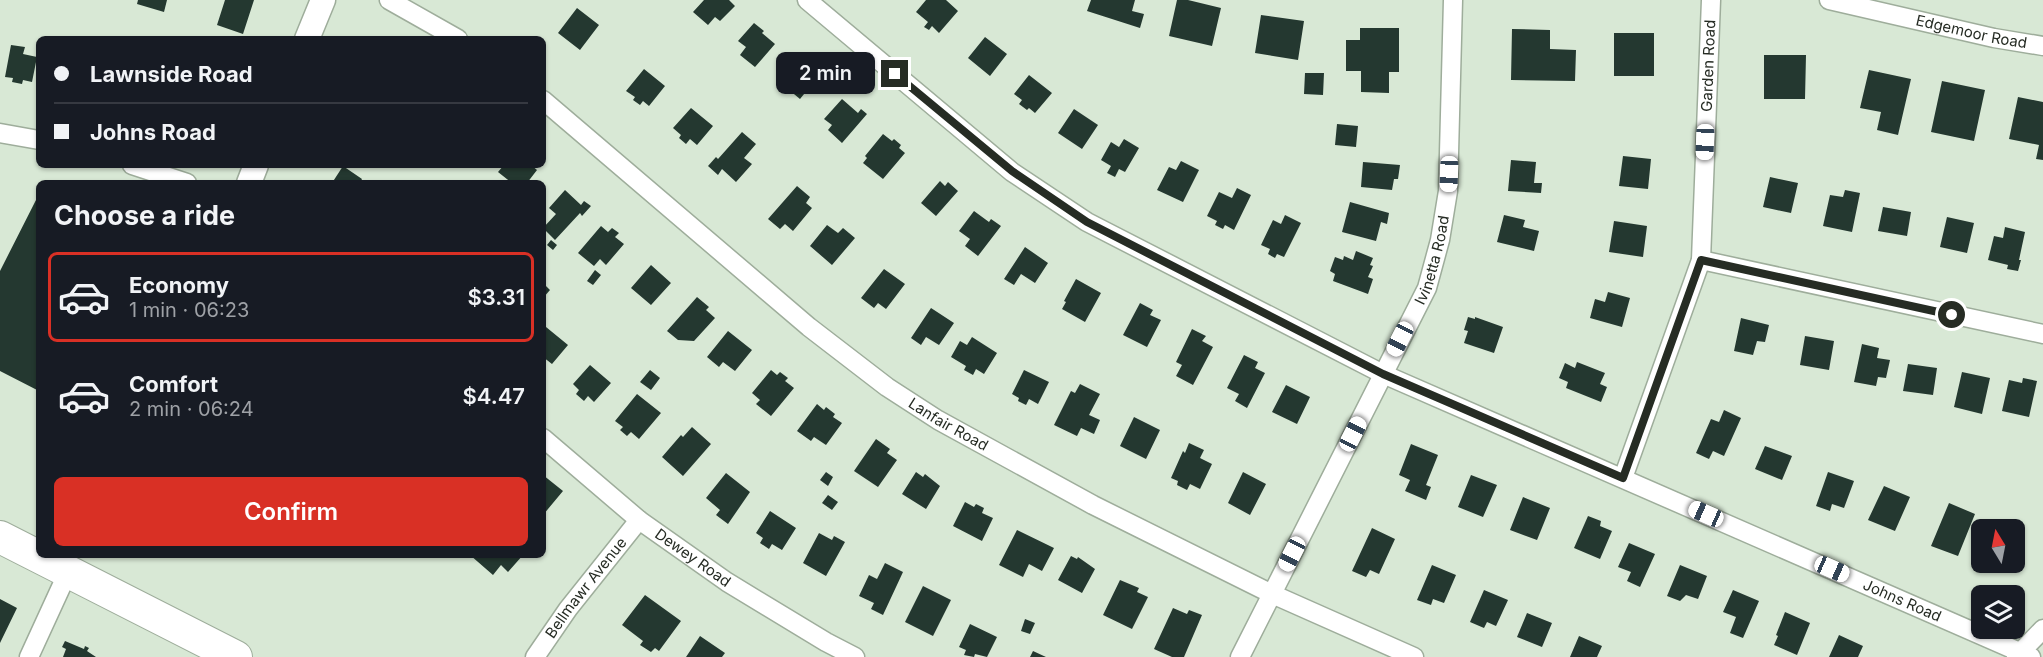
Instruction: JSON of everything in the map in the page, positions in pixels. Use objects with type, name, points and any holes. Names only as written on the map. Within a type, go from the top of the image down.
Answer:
[{"type":"highway","points":[[0,537],[36,550]]},
{"type":"highway","points":[[70,563],[236,657]]},
{"type":"street","points":[[308,36],[323,0]]},
{"type":"street","points":[[389,0],[453,36]]},
{"type":"street","name":"Johns Road","points":[[807,0],[996,159],[1087,222],[1383,374],[2022,655]]},
{"type":"street","name":"Ivinetta Road","points":[[1240,657],[1427,288],[1440,240],[1448,191],[1453,0]]},
{"type":"street","name":"Garden Road","points":[[1623,478],[1701,260],[1711,0]]},
{"type":"street","name":"Edgemoor Road","points":[[1828,0],[1994,38],[2043,46]]},
{"type":"street","name":"Lanfair Road","points":[[546,103],[809,327],[887,387],[938,420],[1093,505],[1272,594],[1414,657]]},
{"type":"street","points":[[0,133],[36,139]]},
{"type":"street","points":[[141,168],[178,180]]},
{"type":"street","points":[[1701,260],[2043,334]]},
{"type":"street","name":"Dewey Road","points":[[546,441],[639,520],[727,582],[855,657]]},
{"type":"street","name":"Bellmawr Avenue","points":[[535,657],[568,609],[639,520]]},
{"type":"street","points":[[28,657],[70,563]]},
{"type":"street","points":[[2022,655],[2043,629]]},
{"type":"building","points":[[138,0],[167,0],[164,12],[137,4]]},
{"type":"building","points":[[225,0],[254,0],[243,34],[217,25]]},
{"type":"building","points":[[704,0],[729,0],[735,6],[720,21],[715,17],[708,25],[693,12]]},
{"type":"building","points":[[926,0],[946,0],[958,11],[939,33],[932,26],[929,30],[924,27],[928,22],[916,12]]},
{"type":"building","points":[[1091,0],[1135,0],[1132,11],[1144,14],[1140,28],[1087,11]]},
{"type":"building","points":[[1177,0],[1188,0],[1221,8],[1212,46],[1169,36]]},
{"type":"building","points":[[577,8],[599,25],[580,50],[558,33]]},
{"type":"building","points":[[1261,15],[1304,21],[1298,60],[1255,53]]},
{"type":"building","points":[[754,23],[775,44],[755,67],[740,55],[746,47],[738,41]]},
{"type":"building","points":[[1360,28],[1399,28],[1399,72],[1389,72],[1389,93],[1361,92],[1361,71],[1346,71],[1346,40],[1360,40]]},
{"type":"building","points":[[1512,29],[1550,30],[1550,49],[1576,50],[1575,81],[1511,80]]},
{"type":"building","points":[[1614,33],[1654,33],[1654,76],[1614,76]]},
{"type":"building","points":[[985,37],[1007,54],[990,76],[968,58]]},
{"type":"building","points":[[11,45],[25,47],[23,54],[36,57],[32,82],[23,80],[22,84],[12,82],[13,78],[5,77]]},
{"type":"building","points":[[1764,55],[1806,55],[1805,99],[1764,99]]},
{"type":"building","points":[[793,60],[802,67],[805,63],[813,70],[810,73],[817,78],[800,99],[777,80]]},
{"type":"building","points":[[644,69],[665,86],[649,106],[643,101],[640,105],[633,100],[635,97],[626,91]]},
{"type":"building","points":[[1869,70],[1911,79],[1898,135],[1877,130],[1881,112],[1860,108]]},
{"type":"building","points":[[1305,73],[1324,73],[1323,95],[1304,94]]},
{"type":"building","points":[[1029,75],[1052,93],[1035,113],[1019,104],[1022,100],[1014,94]]},
{"type":"building","points":[[1942,81],[1985,90],[1974,141],[1931,132]]},
{"type":"building","points":[[2018,97],[2043,102],[2043,160],[2036,159],[2039,145],[2009,139]]},
{"type":"building","points":[[842,99],[858,113],[861,109],[867,114],[842,143],[828,130],[832,125],[824,119]]},
{"type":"building","points":[[691,108],[713,126],[697,145],[690,139],[686,144],[673,128]]},
{"type":"building","points":[[1074,109],[1098,125],[1082,149],[1058,133]]},
{"type":"building","points":[[1337,124],[1358,126],[1356,147],[1335,145]]},
{"type":"building","points":[[742,132],[756,144],[744,158],[752,164],[736,182],[722,169],[718,175],[708,166],[716,157],[718,159]]},
{"type":"building","points":[[883,134],[901,145],[899,148],[905,153],[883,179],[863,163],[867,158],[865,156]]},
{"type":"building","points":[[1124,139],[1139,148],[1125,172],[1119,169],[1115,177],[1107,173],[1111,166],[1101,160],[1111,142],[1119,147]]},
{"type":"building","points":[[1623,156],[1651,159],[1648,189],[1619,186]]},
{"type":"building","points":[[1511,160],[1536,162],[1534,183],[1542,183],[1541,193],[1508,191]]},
{"type":"building","points":[[1181,161],[1199,170],[1183,202],[1157,190],[1169,167],[1176,170]]},
{"type":"building","points":[[1363,162],[1400,165],[1398,179],[1394,179],[1392,190],[1361,187]]},
{"type":"building","points":[[342,168],[346,168],[362,179],[362,180],[334,180]]},
{"type":"building","points":[[501,168],[535,168],[537,170],[529,180],[508,180],[498,172]]},
{"type":"building","points":[[1770,177],[1798,183],[1791,213],[1763,207]]},
{"type":"building","points":[[940,181],[945,186],[948,182],[958,191],[936,216],[921,203]]},
{"type":"building","points":[[797,186],[810,197],[806,203],[812,208],[793,231],[785,224],[780,229],[768,219]]},
{"type":"building","points":[[1237,188],[1251,195],[1234,230],[1225,225],[1223,229],[1215,225],[1217,221],[1207,216],[1219,192],[1232,198]]},
{"type":"building","points":[[565,190],[581,205],[584,201],[591,206],[582,216],[580,213],[555,240],[546,231],[546,225],[556,214],[549,208]]},
{"type":"building","points":[[1845,190],[1860,193],[1852,232],[1823,226],[1830,195],[1843,197]]},
{"type":"building","points":[[36,200],[36,389],[0,371],[0,271]]},
{"type":"building","points":[[1350,202],[1389,213],[1387,224],[1381,222],[1376,241],[1342,232]]},
{"type":"building","points":[[1883,207],[1911,212],[1907,236],[1878,231]]},
{"type":"building","points":[[974,211],[989,222],[991,219],[1001,226],[978,256],[965,246],[970,239],[959,231]]},
{"type":"building","points":[[1285,215],[1301,223],[1284,257],[1277,254],[1275,258],[1268,254],[1270,249],[1261,245],[1273,220],[1281,224]]},
{"type":"building","points":[[1504,215],[1525,220],[1523,227],[1539,231],[1534,251],[1497,242]]},
{"type":"building","points":[[1947,217],[1974,223],[1967,253],[1940,247]]},
{"type":"building","points":[[1614,221],[1647,226],[1643,257],[1609,252]]},
{"type":"building","points":[[827,225],[838,233],[843,228],[855,238],[832,265],[810,246]]},
{"type":"building","points":[[601,226],[608,232],[612,228],[619,233],[615,237],[624,244],[606,265],[600,259],[594,266],[578,253]]},
{"type":"building","points":[[2005,227],[2025,232],[2018,271],[2007,269],[2008,265],[1988,260],[1994,236],[2003,238]]},
{"type":"building","points":[[551,240],[557,245],[553,250],[547,245]]},
{"type":"building","points":[[1025,247],[1048,263],[1035,283],[1021,274],[1014,285],[1004,279]]},
{"type":"building","points":[[1356,251],[1373,258],[1370,265],[1373,266],[1368,277],[1373,279],[1368,294],[1333,281],[1335,274],[1330,271],[1335,257],[1343,260],[1344,256],[1353,260]]},
{"type":"building","points":[[651,265],[671,283],[651,305],[631,288]]},
{"type":"building","points":[[884,269],[905,284],[886,309],[878,303],[874,308],[861,298]]},
{"type":"building","points":[[595,270],[601,275],[593,285],[587,281]]},
{"type":"building","points":[[1076,279],[1101,293],[1085,322],[1062,309]]},
{"type":"building","points":[[1608,292],[1630,298],[1622,327],[1590,318],[1595,299],[1605,302]]},
{"type":"building","points":[[697,297],[709,307],[706,310],[715,318],[694,341],[678,340],[667,331]]},
{"type":"building","points":[[1140,303],[1153,310],[1150,315],[1161,320],[1147,347],[1123,335]]},
{"type":"building","points":[[931,308],[954,323],[939,345],[926,337],[921,345],[911,338]]},
{"type":"building","points":[[1468,317],[1475,319],[1475,317],[1503,327],[1494,353],[1464,343],[1468,331],[1464,330]]},
{"type":"building","points":[[1741,318],[1769,325],[1765,342],[1757,341],[1753,355],[1734,351]]},
{"type":"building","points":[[546,327],[568,345],[552,364],[546,359]]},
{"type":"building","points":[[1192,329],[1206,336],[1202,341],[1213,347],[1193,385],[1176,376],[1182,365],[1176,362]]},
{"type":"building","points":[[728,331],[752,350],[735,371],[723,362],[719,367],[707,357]]},
{"type":"building","points":[[1805,336],[1834,341],[1829,370],[1800,365]]},
{"type":"building","points":[[972,337],[997,353],[984,374],[976,369],[973,375],[964,370],[966,366],[951,357],[960,341],[967,345]]},
{"type":"building","points":[[1862,344],[1879,348],[1877,358],[1890,360],[1886,378],[1878,377],[1876,386],[1854,382]]},
{"type":"building","points":[[1244,355],[1258,362],[1255,368],[1265,373],[1247,408],[1235,401],[1239,394],[1227,388]]},
{"type":"building","points":[[1577,362],[1605,373],[1600,384],[1607,387],[1601,402],[1566,388],[1568,382],[1559,378],[1565,363],[1575,368]]},
{"type":"building","points":[[1908,364],[1937,368],[1933,395],[1903,391]]},
{"type":"building","points":[[590,365],[611,383],[594,402],[588,396],[584,401],[576,394],[579,390],[573,384]]},
{"type":"building","points":[[650,370],[660,378],[651,390],[640,382]]},
{"type":"building","points":[[771,370],[777,375],[780,372],[788,378],[785,381],[794,388],[771,416],[756,404],[760,400],[752,393]]},
{"type":"building","points":[[1024,370],[1049,382],[1038,404],[1029,399],[1026,405],[1012,394]]},
{"type":"building","points":[[1962,372],[1990,378],[1982,414],[1954,407]]},
{"type":"building","points":[[2023,378],[2037,381],[2029,417],[2002,411],[2009,380],[2022,383]]},
{"type":"building","points":[[1080,384],[1100,394],[1089,415],[1100,420],[1094,434],[1081,428],[1077,436],[1054,425],[1071,391],[1075,393]]},
{"type":"building","points":[[1286,385],[1310,397],[1297,424],[1272,412]]},
{"type":"building","points":[[637,394],[661,413],[639,439],[631,432],[627,436],[620,430],[623,427],[615,421]]},
{"type":"building","points":[[817,404],[824,410],[826,407],[835,414],[833,417],[842,423],[826,445],[814,437],[811,441],[797,431]]},
{"type":"building","points":[[1724,410],[1741,418],[1724,456],[1713,451],[1709,459],[1696,453],[1711,419],[1719,422]]},
{"type":"building","points":[[1134,417],[1160,430],[1146,459],[1120,446]]},
{"type":"building","points":[[692,427],[711,444],[683,476],[662,457],[681,435],[683,437]]},
{"type":"building","points":[[876,439],[890,449],[887,453],[897,460],[878,487],[854,471]]},
{"type":"building","points":[[1189,443],[1204,450],[1200,458],[1212,464],[1200,489],[1190,484],[1187,490],[1177,485],[1178,481],[1171,478]]},
{"type":"building","points":[[1411,444],[1438,455],[1426,485],[1431,487],[1426,500],[1405,491],[1410,480],[1399,475]]},
{"type":"building","points":[[1765,446],[1792,456],[1782,480],[1755,469]]},
{"type":"building","points":[[826,472],[833,477],[828,486],[820,480]]},
{"type":"building","points":[[916,472],[923,477],[925,474],[940,486],[926,509],[902,494]]},
{"type":"building","points":[[1243,472],[1266,484],[1250,515],[1228,503]]},
{"type":"building","points":[[1828,472],[1854,481],[1844,508],[1832,504],[1830,511],[1816,506]]},
{"type":"building","points":[[726,473],[750,492],[728,524],[716,515],[720,510],[706,498]]},
{"type":"building","points":[[1471,475],[1497,485],[1483,517],[1458,507]]},
{"type":"building","points":[[546,477],[563,491],[546,511]]},
{"type":"building","points":[[1884,486],[1910,497],[1895,531],[1868,520]]},
{"type":"building","points":[[828,495],[838,502],[832,510],[822,503]]},
{"type":"building","points":[[1523,497],[1550,508],[1537,540],[1510,530]]},
{"type":"building","points":[[965,502],[974,507],[976,504],[984,508],[982,513],[993,518],[982,541],[953,526]]},
{"type":"building","points":[[1949,503],[1975,514],[1971,519],[1958,556],[1931,546]]},
{"type":"building","points":[[770,511],[796,528],[782,550],[772,544],[769,549],[760,543],[763,538],[756,533]]},
{"type":"building","points":[[1588,516],[1601,521],[1600,526],[1612,531],[1600,559],[1574,548]]},
{"type":"building","points":[[1372,528],[1395,539],[1379,574],[1370,570],[1366,577],[1352,571]]},
{"type":"building","points":[[1017,530],[1054,548],[1042,571],[1029,564],[1023,577],[999,565]]},
{"type":"building","points":[[819,533],[832,540],[834,536],[845,542],[826,576],[803,563]]},
{"type":"building","points":[[1629,543],[1655,554],[1640,587],[1627,581],[1631,572],[1618,567]]},
{"type":"building","points":[[1071,556],[1077,559],[1078,557],[1095,569],[1082,593],[1058,580]]},
{"type":"building","points":[[473,558],[520,558],[508,572],[501,565],[493,575]]},
{"type":"building","points":[[885,563],[903,572],[883,615],[871,609],[874,603],[859,596],[869,575],[877,579]]},
{"type":"building","points":[[1432,565],[1456,575],[1444,603],[1433,599],[1431,605],[1417,600]]},
{"type":"building","points":[[1680,565],[1707,576],[1698,599],[1686,595],[1680,601],[1667,596]]},
{"type":"building","points":[[1120,580],[1139,588],[1137,592],[1148,597],[1132,629],[1103,615]]},
{"type":"building","points":[[923,586],[951,600],[933,636],[905,622]]},
{"type":"building","points":[[1484,590],[1508,600],[1496,626],[1487,622],[1484,628],[1470,622]]},
{"type":"building","points":[[1733,590],[1759,601],[1743,638],[1730,633],[1736,617],[1723,612]]},
{"type":"building","points":[[645,595],[681,621],[659,651],[655,648],[651,652],[640,645],[643,641],[622,625]]},
{"type":"building","points":[[0,599],[17,608],[0,643]]},
{"type":"building","points":[[1173,608],[1187,614],[1189,610],[1202,615],[1184,657],[1172,657],[1154,649]]},
{"type":"building","points":[[1785,612],[1810,623],[1797,655],[1774,645]]},
{"type":"building","points":[[1527,613],[1552,623],[1542,647],[1517,637]]},
{"type":"building","points":[[1025,619],[1035,623],[1030,634],[1021,631]]},
{"type":"building","points":[[970,624],[997,637],[987,657],[975,654],[974,657],[964,655],[966,650],[959,647]]},
{"type":"building","points":[[1839,635],[1863,646],[1858,657],[1829,657]]},
{"type":"building","points":[[700,636],[725,653],[722,657],[686,657]]},
{"type":"building","points":[[1579,636],[1602,646],[1597,657],[1570,657]]},
{"type":"building","points":[[65,641],[84,649],[85,646],[89,648],[87,651],[96,657],[63,657],[66,649],[62,647]]},
{"type":"building","points":[[1033,651],[1046,657],[1030,657]]},
{"type":"route","points":[[895,74],[1012,171],[1087,222],[1383,374],[1623,478],[1701,260],[1952,315]]}]
